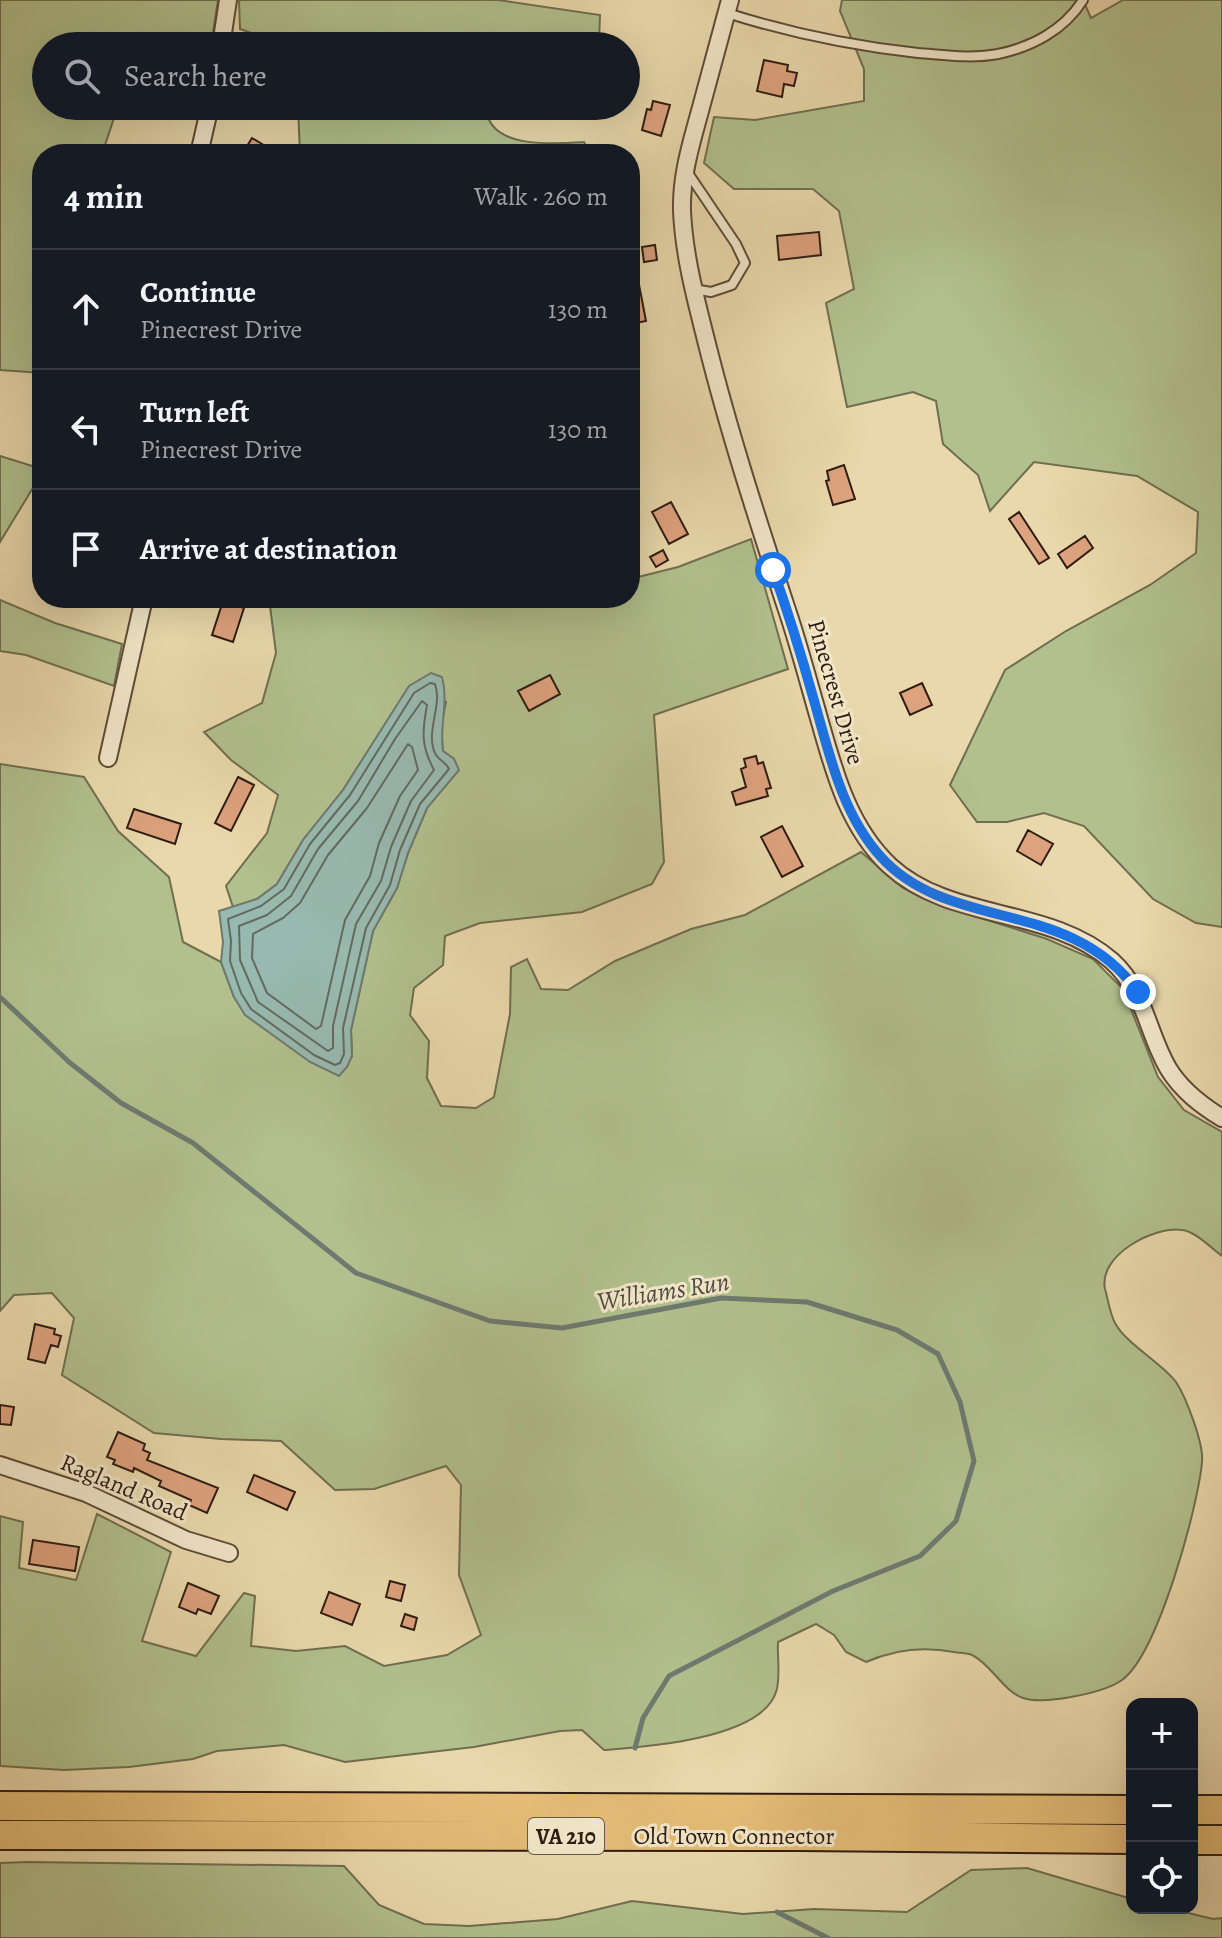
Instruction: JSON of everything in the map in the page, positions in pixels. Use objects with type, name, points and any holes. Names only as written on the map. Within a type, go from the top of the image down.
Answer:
[{"type":"highway","name":"Old Town Connector","points":[[0,1806],[1126,1810]]},
{"type":"highway","points":[[1198,1810],[1222,1810]]},
{"type":"highway","name":"Old Town Connector","points":[[0,1835],[1126,1839]]},
{"type":"highway","points":[[1198,1840],[1222,1840]]},
{"type":"street","points":[[223,32],[228,0]]},
{"type":"street","name":"Pinecrest Drive","points":[[729,6],[685,168],[685,245],[746,488],[794,633],[834,772],[862,830],[892,868],[919,886],[976,908],[1058,932],[1110,960],[1138,992],[1168,1069],[1193,1099],[1222,1118]]},
{"type":"street","points":[[201,144],[207,120]]},
{"type":"street","points":[[108,758],[142,608]]},
{"type":"street","name":"Ragland Road","points":[[0,1465],[86,1493],[178,1537],[229,1553]]},
{"type":"lane","points":[[729,6],[820,39],[890,50],[973,57],[1021,48],[1044,37],[1064,24],[1083,0]]},
{"type":"lane","points":[[685,168],[736,244],[745,263],[732,285],[711,292],[694,289]]},
{"type":"green space","points":[[0,0],[218,0],[213,32],[32,32],[32,120],[113,120],[105,144],[32,144],[32,372],[0,370]]},
{"type":"green space","points":[[239,0],[498,0],[600,15],[599,32],[248,32],[240,29]]},
{"type":"green space","points":[[842,0],[1083,0],[1091,18],[1123,0],[1222,0],[1222,927],[1196,923],[1153,899],[1084,826],[1044,813],[1007,822],[977,822],[950,785],[1005,670],[1066,631],[1150,585],[1196,553],[1198,512],[1137,476],[1034,462],[990,511],[978,475],[943,444],[936,401],[913,392],[847,407],[826,303],[854,289],[839,211],[813,189],[734,189],[704,163],[714,117],[755,120],[864,101],[864,69],[840,11]]},
{"type":"green space","points":[[299,120],[489,120],[498,130],[524,141],[585,144],[300,144]]},
{"type":"green space","points":[[0,456],[32,466],[32,489],[0,542]]},
{"type":"green space","points":[[751,539],[788,669],[654,715],[664,862],[652,884],[582,912],[480,923],[445,936],[443,965],[414,988],[410,1015],[429,1041],[427,1078],[441,1106],[476,1108],[494,1097],[510,1014],[511,967],[527,959],[541,989],[568,990],[615,961],[691,929],[745,915],[861,852],[903,888],[965,913],[1047,939],[1093,959],[1123,989],[1158,1077],[1184,1110],[1222,1132],[1222,1256],[1192,1233],[1170,1230],[1130,1245],[1110,1265],[1105,1277],[1105,1289],[1115,1323],[1127,1338],[1176,1382],[1194,1421],[1202,1454],[1193,1511],[1174,1578],[1136,1665],[1122,1680],[1102,1689],[1059,1699],[1033,1700],[1016,1695],[972,1655],[920,1649],[888,1654],[866,1662],[846,1652],[834,1635],[816,1624],[778,1642],[776,1692],[766,1708],[726,1730],[672,1743],[604,1750],[582,1730],[345,1762],[284,1745],[217,1751],[193,1759],[129,1767],[64,1770],[0,1766],[0,1516],[23,1522],[19,1568],[76,1580],[97,1514],[171,1552],[142,1641],[196,1656],[244,1593],[255,1596],[251,1646],[296,1651],[345,1646],[384,1666],[447,1655],[481,1635],[459,1575],[461,1485],[446,1466],[374,1489],[335,1490],[281,1441],[154,1433],[62,1375],[74,1318],[52,1293],[14,1295],[0,1311],[0,764],[84,777],[118,831],[169,877],[183,942],[221,962],[234,997],[352,1056],[351,1030],[373,931],[397,888],[427,808],[454,759],[443,751],[441,727],[446,702],[409,687],[343,790],[303,840],[277,884],[257,899],[233,907],[226,886],[267,833],[278,795],[231,760],[204,732],[262,703],[276,653],[270,608],[640,608],[640,576],[678,567]]},
{"type":"green space","points":[[0,600],[55,623],[122,644],[114,686],[26,655],[0,651]]},
{"type":"green space","points":[[0,1863],[344,1866],[379,1905],[424,1924],[469,1926],[558,1919],[632,1901],[743,1914],[814,1909],[907,1912],[971,1870],[1027,1868],[1126,1897],[1126,1914],[1193,1914],[1222,1918],[1222,1938],[0,1938]]},
{"type":"water","points":[[431,673],[442,677],[444,686],[443,751],[454,759],[459,770],[427,808],[397,888],[373,931],[351,1030],[352,1056],[339,1076],[310,1062],[245,1015],[234,997],[221,962],[223,942],[219,911],[257,899],[277,884],[303,840],[343,790],[409,686]]},
{"type":"building","points":[[764,60],[788,65],[787,71],[797,73],[794,86],[784,84],[782,97],[757,91]]},
{"type":"building","points":[[653,101],[670,105],[661,136],[642,130],[647,109],[651,110]]},
{"type":"building","points":[[252,138],[262,144],[248,144]]},
{"type":"building","points":[[819,232],[821,255],[779,260],[777,236]]},
{"type":"building","points":[[655,245],[657,260],[644,262],[642,247]]},
{"type":"building","points":[[640,290],[646,321],[640,322]]},
{"type":"building","points":[[844,465],[855,499],[833,505],[826,481],[829,480],[827,471]]},
{"type":"building","points":[[671,502],[688,534],[669,544],[652,512]]},
{"type":"building","points":[[1019,512],[1049,558],[1039,564],[1009,519]]},
{"type":"building","points":[[1085,536],[1093,548],[1067,568],[1058,554]]},
{"type":"building","points":[[663,550],[668,560],[656,567],[650,557]]},
{"type":"building","points":[[221,608],[244,608],[233,642],[212,635]]},
{"type":"building","points":[[550,675],[560,694],[529,711],[518,691]]},
{"type":"building","points":[[922,683],[932,705],[910,715],[900,693]]},
{"type":"building","points":[[756,756],[758,764],[763,762],[771,788],[766,789],[768,796],[736,805],[732,792],[746,787],[741,769],[746,767],[744,759]]},
{"type":"building","points":[[238,777],[254,785],[231,831],[215,823]]},
{"type":"building","points":[[134,809],[181,824],[175,844],[127,828]]},
{"type":"building","points":[[782,826],[803,866],[782,877],[761,837]]},
{"type":"building","points":[[1028,830],[1053,844],[1041,865],[1017,851]]},
{"type":"building","points":[[35,1324],[55,1329],[54,1334],[61,1336],[58,1347],[51,1345],[45,1363],[28,1359]]},
{"type":"building","points":[[0,1405],[14,1407],[11,1425],[0,1424]]},
{"type":"building","points":[[118,1432],[145,1444],[143,1450],[150,1453],[147,1460],[218,1488],[207,1513],[189,1505],[191,1500],[159,1486],[161,1481],[134,1468],[133,1472],[113,1464],[115,1460],[107,1457]]},
{"type":"building","points":[[254,1475],[295,1492],[287,1510],[247,1492]]},
{"type":"building","points":[[33,1540],[79,1547],[75,1571],[29,1564]]},
{"type":"building","points":[[390,1581],[405,1585],[401,1601],[386,1597]]},
{"type":"building","points":[[188,1583],[219,1596],[211,1614],[198,1609],[196,1614],[179,1607]]},
{"type":"building","points":[[329,1592],[360,1604],[352,1625],[321,1613]]},
{"type":"building","points":[[405,1614],[417,1618],[414,1630],[401,1626]]},
{"type":"waterway","name":"Williams Run","points":[[0,997],[69,1062],[121,1103],[193,1143],[356,1273],[490,1321],[562,1328],[721,1298],[807,1302],[897,1330],[938,1354],[960,1402],[974,1461],[956,1521],[920,1556],[833,1591],[669,1676],[643,1718],[635,1748]]},
{"type":"waterway","name":"Williams Run","points":[[777,1912],[828,1938]]},
{"type":"route","points":[[773,570],[834,772],[846,802],[879,855],[910,882],[927,890],[988,912],[1024,920],[1089,946],[1110,960],[1138,992]]}]
